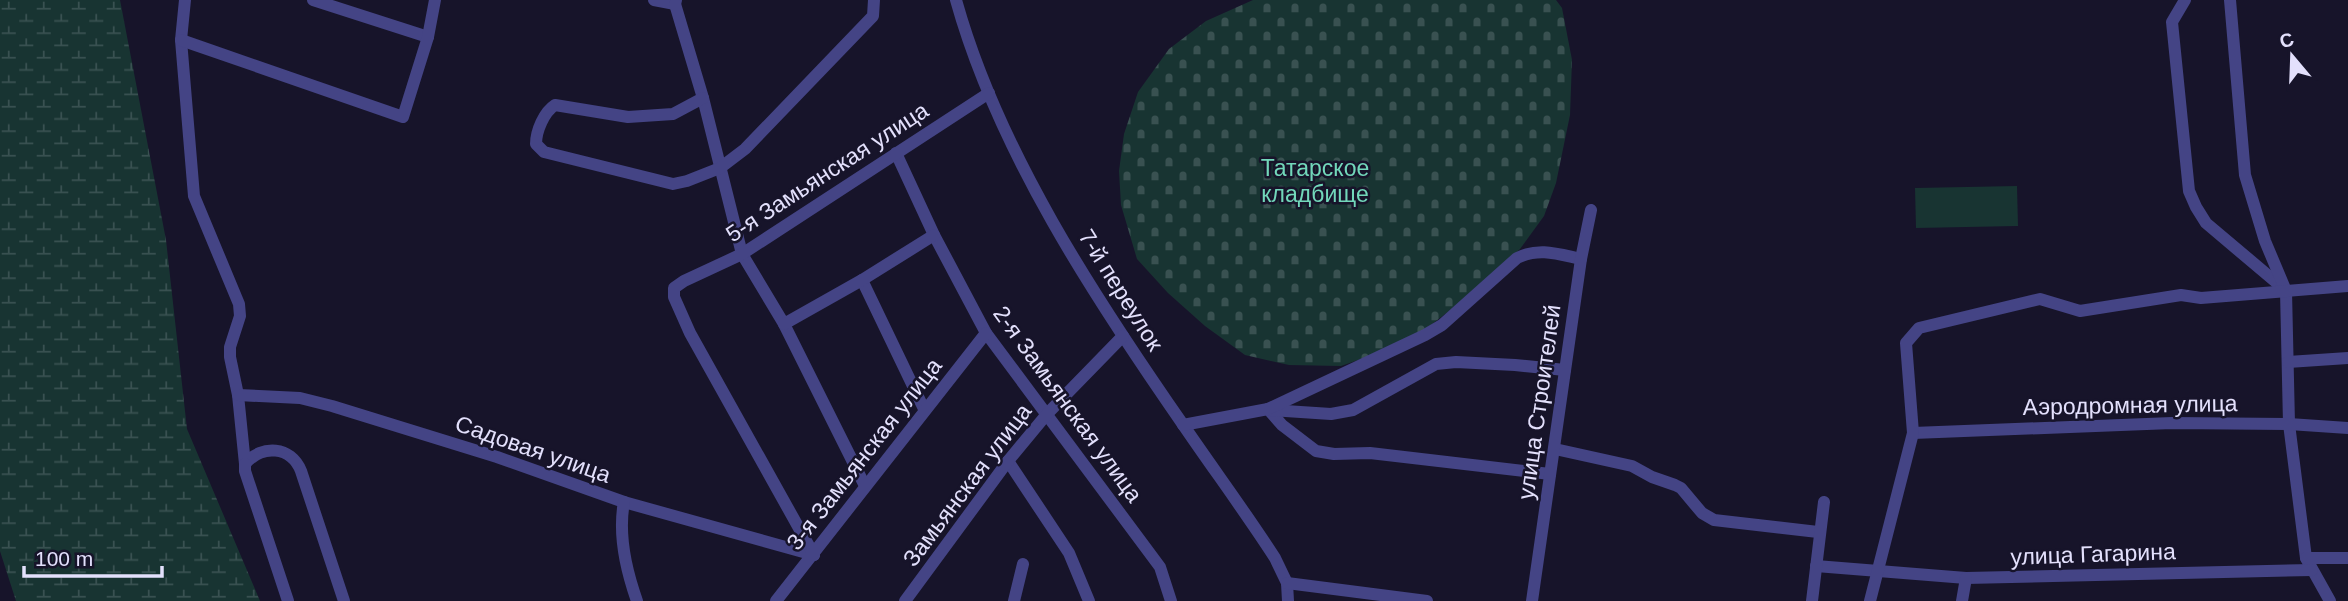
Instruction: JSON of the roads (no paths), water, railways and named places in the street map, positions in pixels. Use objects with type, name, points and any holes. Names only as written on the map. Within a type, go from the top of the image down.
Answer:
[{"type":"street","points":[[185,0],[181,40],[194,195],[239,304],[240,316],[230,347],[230,357],[238,395],[246,471],[288,601]]},
{"type":"street","points":[[313,0],[428,37]]},
{"type":"street","points":[[181,40],[403,117],[428,37],[435,0]]},
{"type":"street","points":[[654,0],[676,2],[704,98],[742,254],[784,324],[865,486]]},
{"type":"street","points":[[704,98],[673,114],[628,117],[555,105],[544,118],[536,144],[544,152],[673,184],[720,168],[745,149],[873,16],[874,0]]},
{"type":"street","name":"7-й переулок","points":[[957,0],[989,93],[1013,146],[1057,227],[1123,336],[1259,533],[1287,583]]},
{"type":"street","points":[[2185,0],[2172,22],[2189,191],[2206,223],[2286,291]]},
{"type":"street","points":[[2230,0],[2245,175],[2265,241],[2286,291],[2289,424],[2309,564],[2330,601]]},
{"type":"street","name":"5-я Замьянская улица","points":[[814,555],[690,333],[674,295],[674,288],[742,254],[989,93]]},
{"type":"street","name":"2-я Замьянская улица","points":[[896,153],[934,235],[986,332],[1160,567],[1171,601]]},
{"type":"street","name":"улица Строителей","points":[[1532,601],[1581,259],[1591,210]]},
{"type":"street","points":[[784,324],[934,235]]},
{"type":"street","points":[[1183,425],[1268,409],[1425,335],[1442,325],[1517,258],[1527,253],[1542,251],[1581,259]]},
{"type":"street","points":[[862,280],[923,409]]},
{"type":"street","points":[[1870,601],[1913,433],[1906,343],[1913,332],[1928,325],[2040,299],[2080,312],[2181,295],[2201,298],[2348,286]]},
{"type":"street","name":"3-я Замьянская улица","points":[[776,601],[814,555],[923,409],[986,332]]},
{"type":"street","name":"Замьянская улица","points":[[905,601],[1008,461],[1047,414],[1123,336]]},
{"type":"street","points":[[2288,362],[2348,358]]},
{"type":"street","points":[[1268,409],[1331,414],[1353,410],[1436,364],[1456,362],[1565,370]]},
{"type":"street","name":"Садовая улица","points":[[238,395],[300,398],[497,457],[624,502],[814,555]]},
{"type":"street","points":[[1268,409],[1288,431],[1316,451],[1334,454],[1370,453],[1550,474]]},
{"type":"street","name":"Аэродромная улица","points":[[1913,433],[2172,423],[2289,424],[2348,428]]},
{"type":"street","points":[[245,464],[258,452],[273,449],[290,456],[298,463],[344,601]]},
{"type":"street","points":[[1555,449],[1632,466],[1675,485],[1681,488],[1706,517],[1714,520],[1818,532]]},
{"type":"street","points":[[1008,461],[1069,553],[1089,601]]},
{"type":"street","points":[[624,502],[622,535],[638,601]]},
{"type":"street","points":[[1812,601],[1818,532],[1824,502]]},
{"type":"street","name":"улица Гагарина","points":[[1816,566],[1966,578],[2309,564],[2348,558]]},
{"type":"street","points":[[1014,601],[1023,564]]},
{"type":"street","points":[[1962,601],[1966,578]]},
{"type":"street","points":[[1288,601],[1287,583],[1427,601]]},
{"type":"park label","name":"Татарское кладбище","points":[[1315,181]]}]
